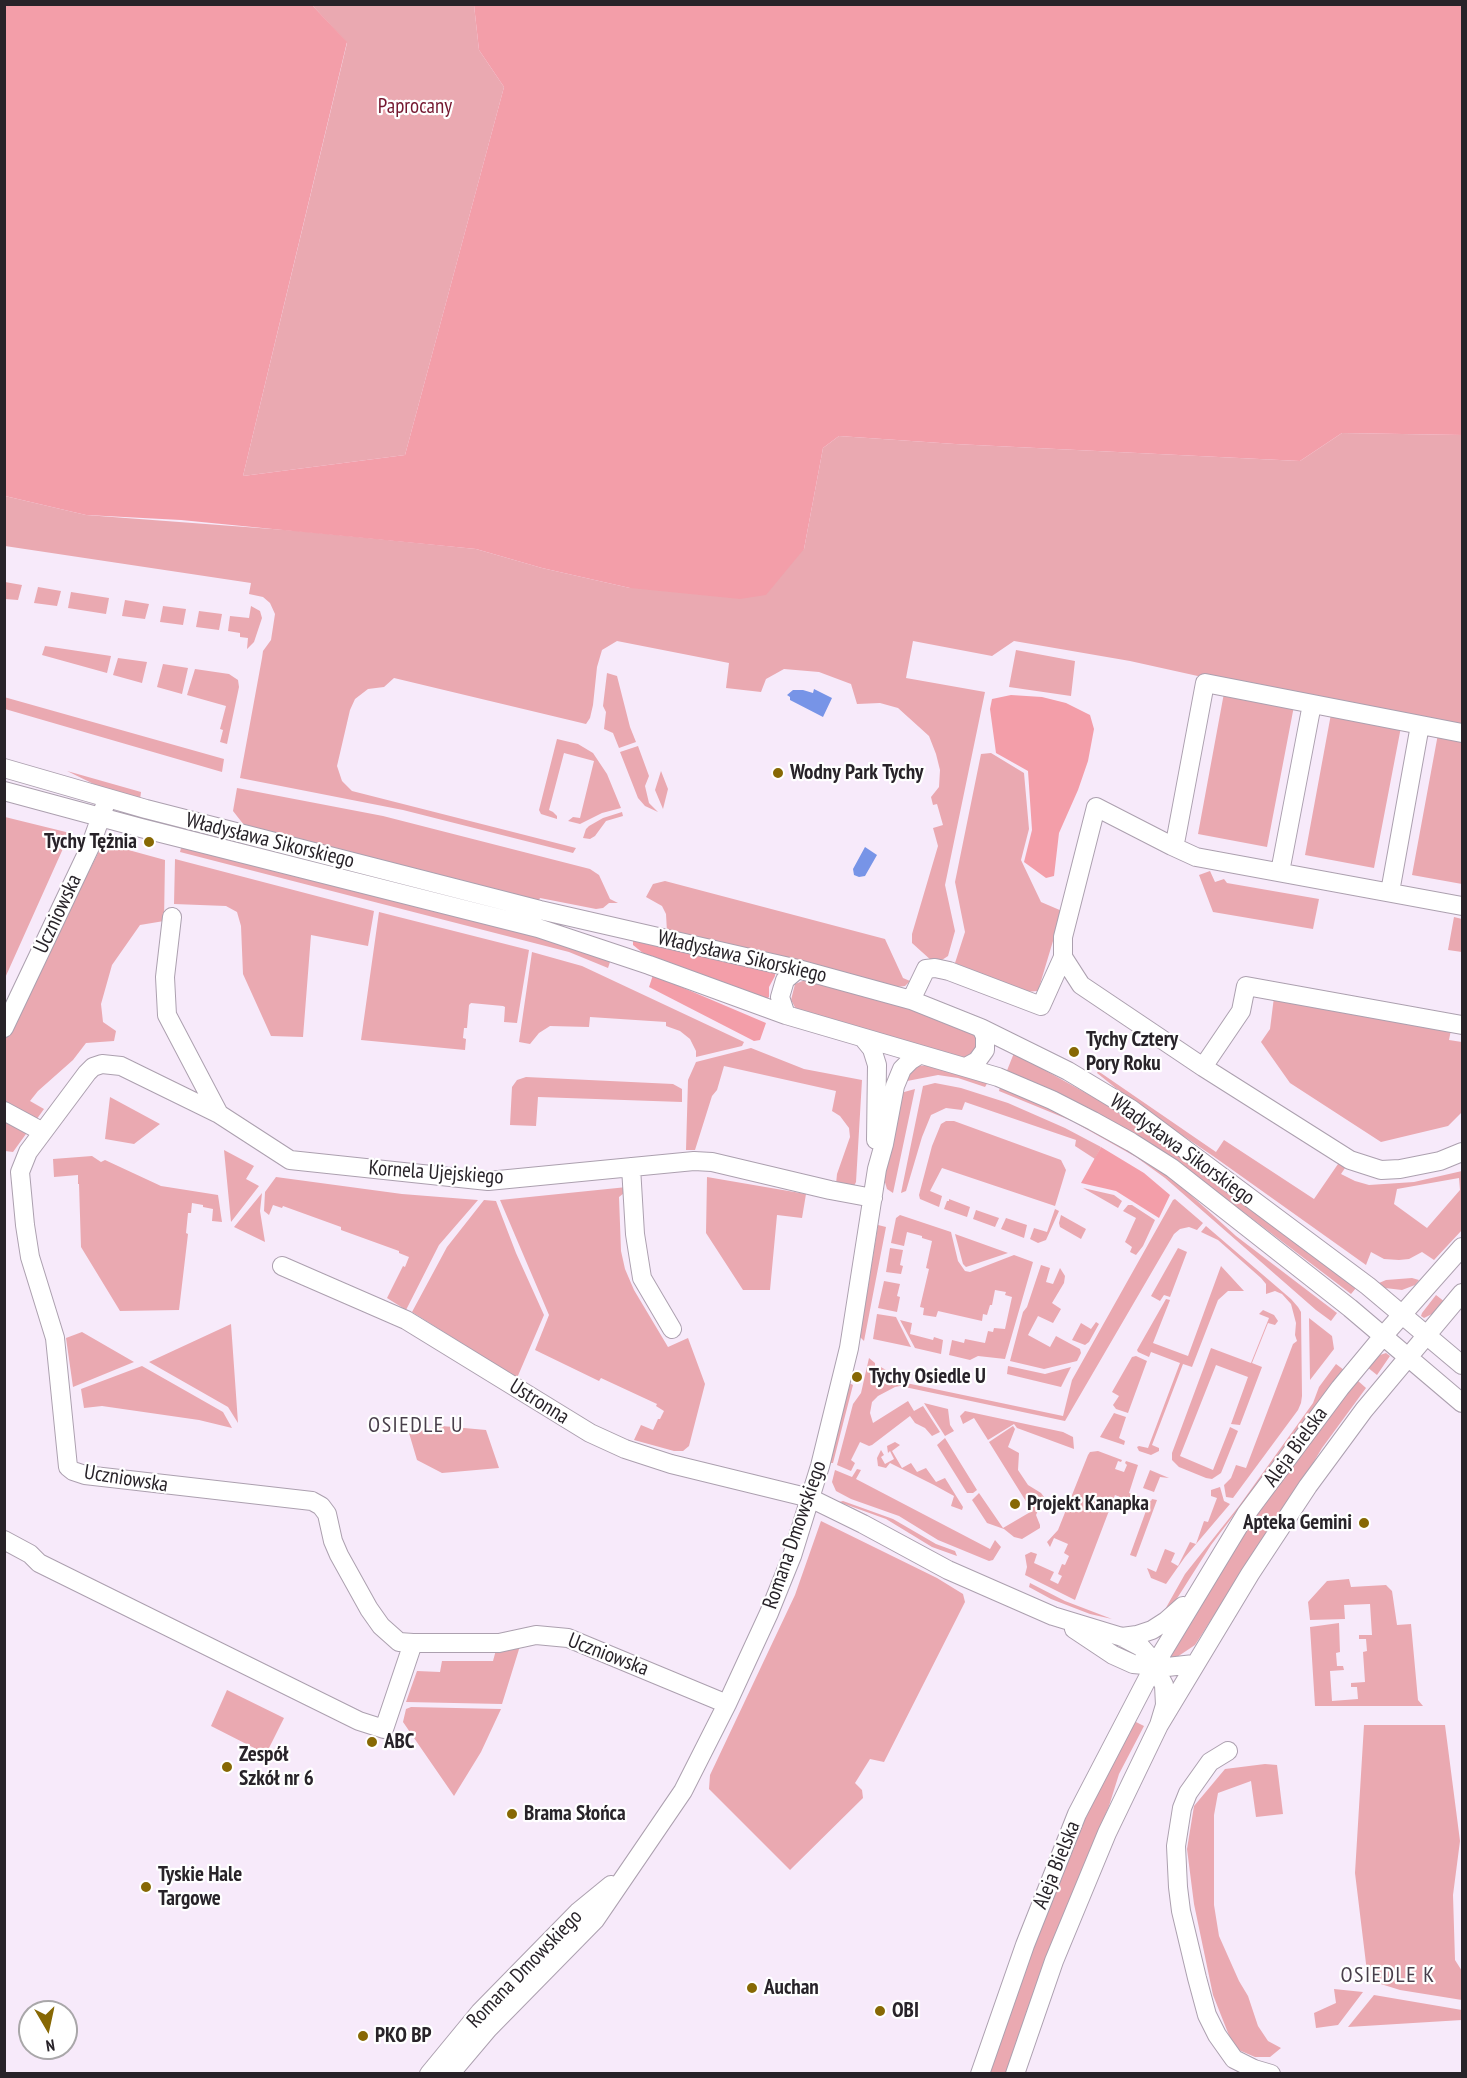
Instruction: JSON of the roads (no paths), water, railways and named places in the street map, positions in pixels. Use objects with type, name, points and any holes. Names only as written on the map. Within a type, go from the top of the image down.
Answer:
[{"type":"street","points":[[1172,846],[1176,838],[1204,683],[1462,733]]},
{"type":"street","points":[[1280,872],[1312,704]]},
{"type":"street","points":[[1390,892],[1420,725]]},
{"type":"street","name":"Władysława Sikorskiego","points":[[4,768],[108,798],[540,910],[798,969],[911,1000],[981,1028],[1068,1071],[1131,1109],[1368,1286],[1462,1365]]},
{"type":"street","name":"Władysława Sikorskiego","points":[[4,791],[547,931],[786,1015],[998,1077],[1052,1100],[1172,1168],[1384,1335],[1462,1403]]},
{"type":"street","name":"Uczniowska","points":[[4,1028],[90,847],[108,798]]},
{"type":"street","points":[[911,1000],[926,969],[935,968],[949,971],[1041,1006],[1063,957],[1063,938],[1096,807],[1196,857],[1462,906]]},
{"type":"street","name":"Kornela Ujejskiego","points":[[172,917],[165,977],[167,1015],[219,1114],[290,1160],[488,1181],[694,1161],[712,1162],[873,1198]]},
{"type":"street","points":[[1063,957],[1081,985],[1203,1067],[1352,1161],[1381,1170],[1400,1169],[1440,1161],[1462,1152]]},
{"type":"street","points":[[786,1015],[780,997],[785,980],[798,969]]},
{"type":"street","points":[[1203,1067],[1241,1011],[1246,986],[1462,1025]]},
{"type":"street","points":[[966,1067],[977,1061],[985,1050],[986,1036],[981,1028]]},
{"type":"street","name":"Romana Dmowskiego","points":[[863,1038],[872,1049],[878,1073],[875,1141],[877,1169]]},
{"type":"street","name":"Romana Dmowskiego","points":[[450,2073],[628,1870],[657,1832],[683,1791],[728,1704],[792,1556],[810,1498],[834,1415],[849,1347],[877,1169],[898,1076],[906,1064],[920,1055]]},
{"type":"street","name":"Uczniowska","points":[[219,1114],[120,1066],[102,1064],[93,1067],[87,1073],[28,1152],[20,1172],[20,1184],[30,1257],[55,1338],[68,1467],[85,1475],[312,1501],[321,1506],[327,1514],[333,1541],[339,1555],[369,1609],[390,1635],[399,1642],[499,1642],[548,1634],[568,1638],[728,1704]]},
{"type":"street","points":[[4,1111],[43,1132]]},
{"type":"street","points":[[631,1167],[635,1234],[642,1278],[672,1329]]},
{"type":"street","name":"Aleja Bielska","points":[[981,2073],[1050,1879],[1077,1814],[1137,1695],[1246,1514],[1340,1388],[1462,1247]]},
{"type":"street","name":"Ustronna","points":[[282,1266],[406,1320],[590,1433],[625,1449],[671,1464],[810,1498],[948,1570],[1053,1616]]},
{"type":"street","name":"Aleja Bielska","points":[[1015,2073],[1054,1961],[1107,1833],[1159,1725],[1260,1558],[1308,1486],[1364,1410],[1462,1293]]},
{"type":"street","points":[[4,1540],[30,1554],[39,1563],[359,1721],[384,1729],[412,1643]]},
{"type":"street","points":[[1122,1637],[1152,1630],[1195,1596]]},
{"type":"street","points":[[1053,1616],[1122,1637],[1144,1651],[1154,1666]]},
{"type":"street","points":[[1053,1616],[1119,1658],[1133,1664],[1167,1667],[1194,1664]]},
{"type":"street","points":[[1119,1658],[1132,1678],[1137,1695]]},
{"type":"street","name":"Aleja Bielska","points":[[1154,1666],[1164,1685],[1164,1705],[1159,1725]]},
{"type":"street","points":[[1228,1751],[1210,1762],[1188,1792],[1177,1837],[1178,1887],[1197,1978],[1207,2015],[1217,2035],[1234,2059],[1254,2069],[1271,2073]]},
{"type":"street","name":"Romana Dmowskiego","points":[[429,2073],[480,2012],[587,1916]]},
{"type":"water","points":[[814,689],[832,698],[823,717],[790,700],[787,695],[793,690],[813,693]]},
{"type":"water","points":[[865,847],[877,855],[865,876],[859,877],[854,875],[853,869]]},
{"type":"place","name":"Wodny Park Tychy","points":[[778,773]]},
{"type":"place","name":"Tychy Tężnia","points":[[149,842]]},
{"type":"place","name":"Tychy Cztery Pory Roku","points":[[1074,1052]]},
{"type":"place","name":"Tychy Osiedle U","points":[[857,1377]]},
{"type":"place","name":"Projekt Kanapka","points":[[1015,1504]]},
{"type":"place","name":"Apteka Gemini","points":[[1364,1523]]},
{"type":"place","name":"ABC","points":[[372,1742]]},
{"type":"place","name":"Zespół Szkół nr 6","points":[[227,1767]]},
{"type":"place","name":"Brama Słońca","points":[[512,1814]]},
{"type":"place","name":"Tyskie Hale Targowe","points":[[146,1887]]},
{"type":"place","name":"Auchan","points":[[752,1988]]},
{"type":"place","name":"OBI","points":[[880,2011]]},
{"type":"place","name":"PKO BP","points":[[363,2036]]},
{"type":"district","name":"OSIEDLE U","points":[[416,1426]]},
{"type":"district","name":"OSIEDLE K","points":[[1388,1976]]},
{"type":"park label","name":"Paprocany","points":[[415,107]]}]
